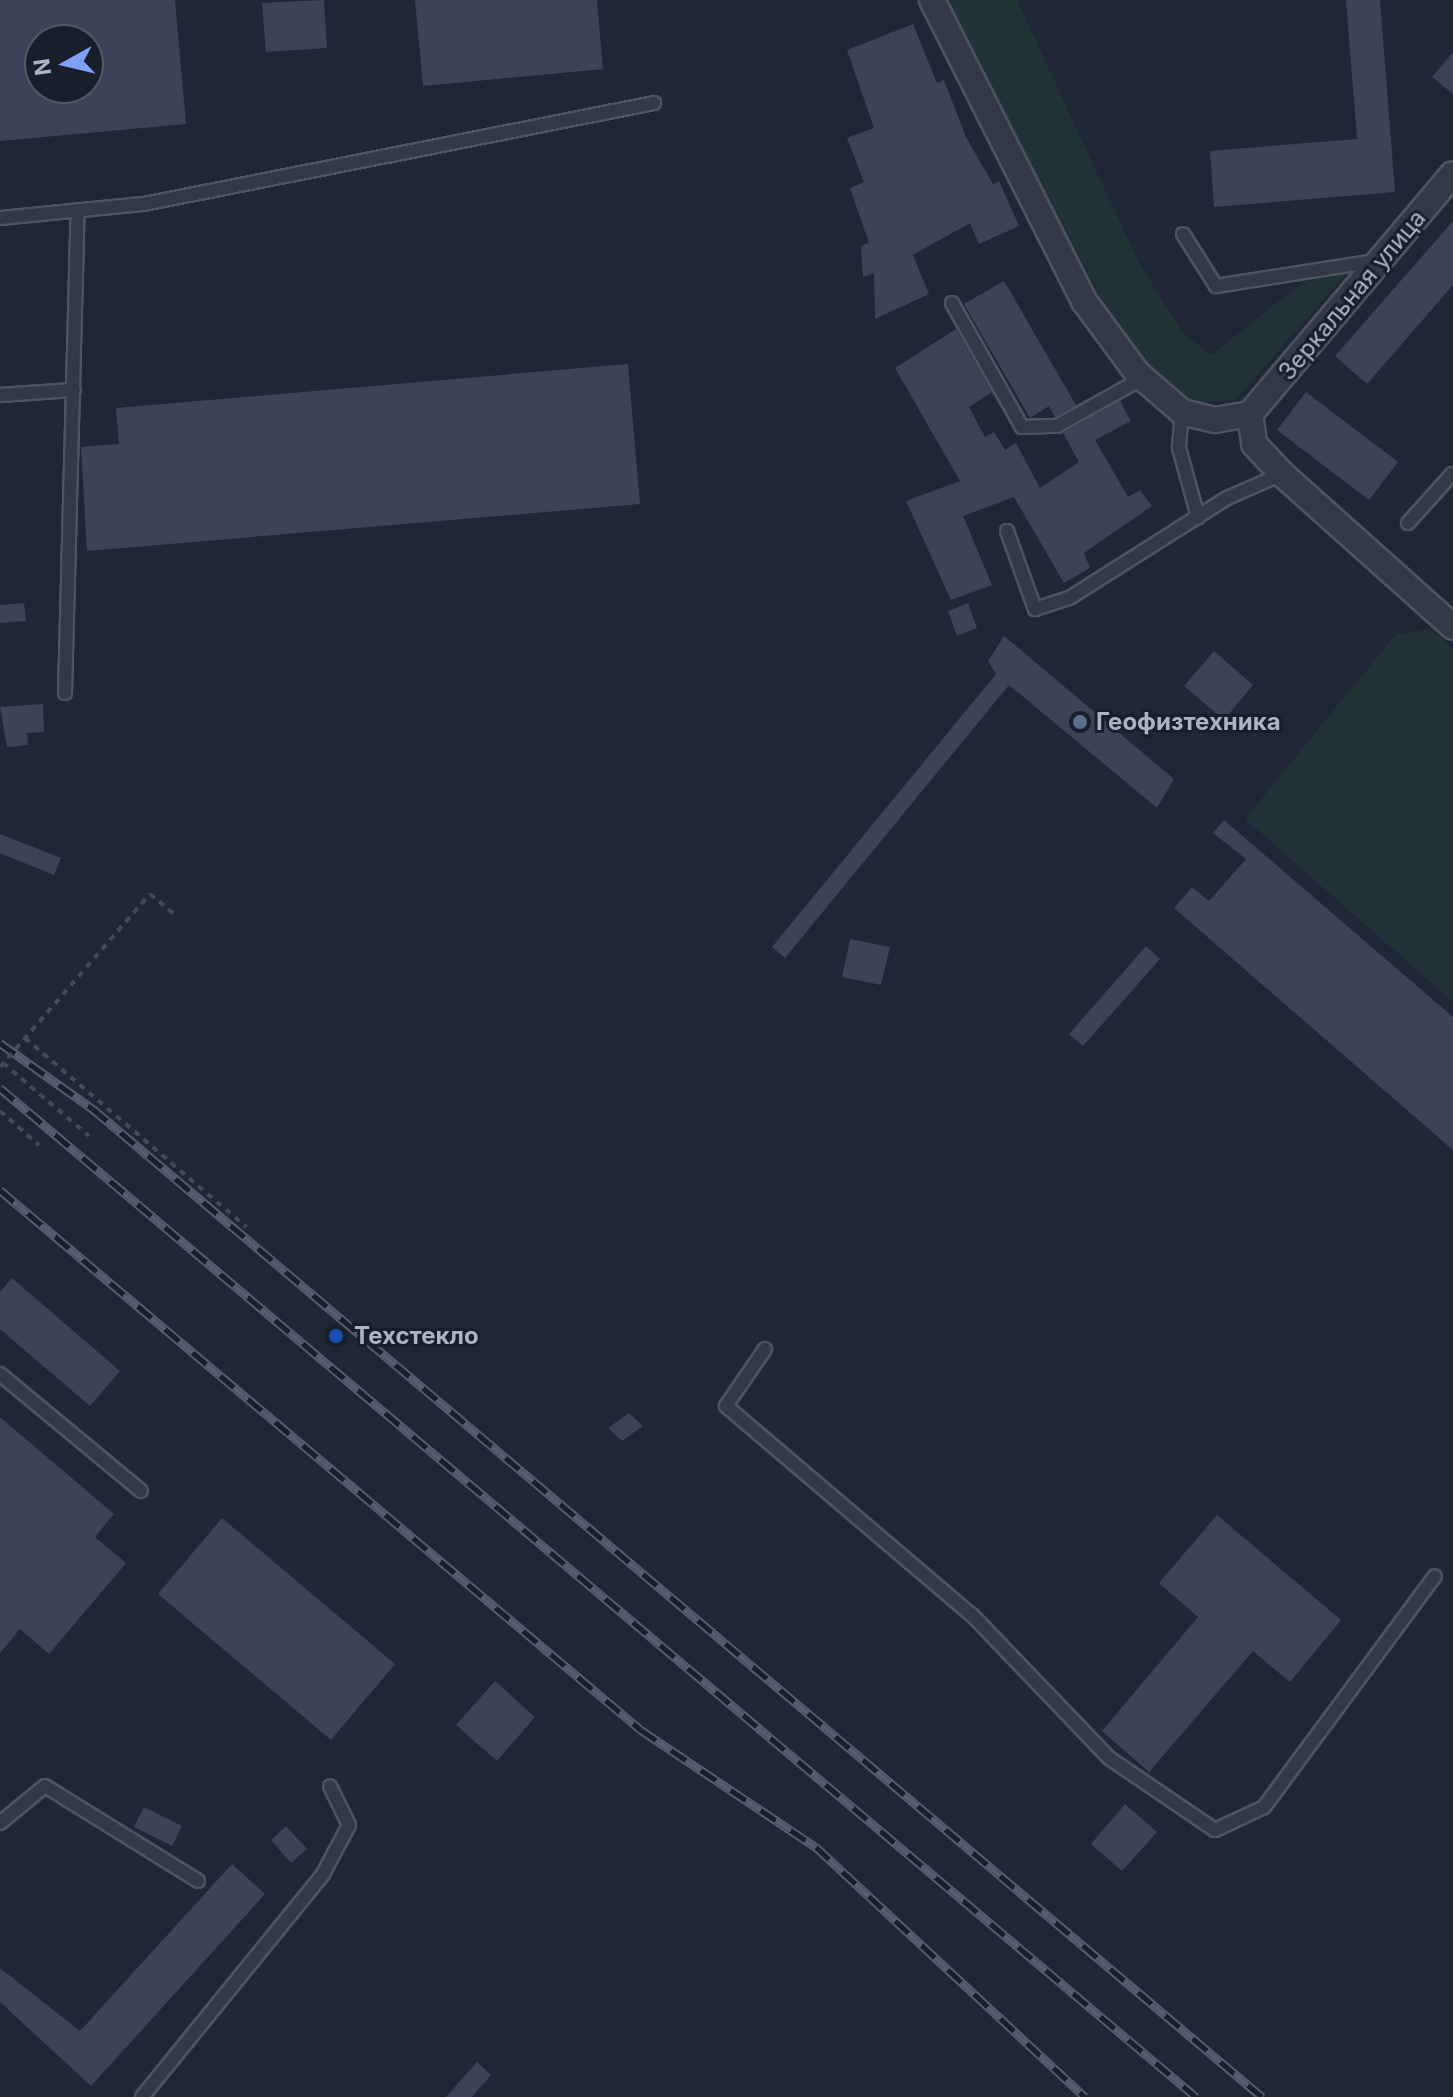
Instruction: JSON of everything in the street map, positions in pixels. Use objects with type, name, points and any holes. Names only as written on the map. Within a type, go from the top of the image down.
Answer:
[{"type":"street","points":[[932,0],[1084,301],[1143,378],[1182,412],[1215,420],[1250,414],[1254,444],[1282,474],[1453,627]]},
{"type":"street","name":"Зеркальная улица","points":[[1250,414],[1453,174]]},
{"type":"lane","points":[[0,218],[144,204],[654,103]]},
{"type":"lane","points":[[65,693],[78,210]]},
{"type":"lane","points":[[1183,234],[1216,286],[1379,261]]},
{"type":"lane","points":[[952,303],[1022,427],[1057,426],[1143,378]]},
{"type":"lane","points":[[0,395],[74,390]]},
{"type":"lane","points":[[1182,412],[1179,448],[1198,517]]},
{"type":"lane","points":[[1007,531],[1035,609],[1071,597],[1198,517],[1282,474]]},
{"type":"lane","points":[[1408,523],[1452,474]]},
{"type":"lane","points":[[765,1349],[726,1406],[972,1615],[1109,1758],[1215,1830],[1264,1807],[1435,1576]]},
{"type":"lane","points":[[0,1374],[141,1491]]},
{"type":"lane","points":[[0,1823],[45,1786],[198,1881]]},
{"type":"lane","points":[[142,2097],[323,1874],[349,1825],[330,1786]]},
{"type":"path","points":[[89,1136],[2,1065],[150,894],[177,917]]},
{"type":"path","points":[[25,1038],[246,1227]]},
{"type":"path","points":[[0,1111],[39,1145]]},
{"type":"shaded area","points":[[948,0],[1017,0],[1139,263],[1183,333],[1211,355],[1312,275],[1363,255],[1234,401],[1190,403],[1144,361],[1097,295]]},
{"type":"shaded area","points":[[1430,629],[1453,648],[1453,1002],[1245,819],[1395,635]]},
{"type":"building","points":[[0,0],[175,0],[186,124],[0,141]]},
{"type":"building","points":[[324,0],[327,48],[266,52],[262,3]]},
{"type":"building","points":[[415,0],[597,0],[603,69],[423,86]]},
{"type":"building","points":[[1346,0],[1380,0],[1395,192],[1214,207],[1210,151],[1357,139]]},
{"type":"building","points":[[913,24],[937,83],[944,80],[966,137],[993,184],[999,181],[1019,226],[979,244],[970,223],[913,255],[929,294],[875,319],[874,273],[863,277],[861,246],[869,243],[850,188],[864,182],[847,138],[874,128],[847,50]]},
{"type":"building","points":[[1453,52],[1453,94],[1432,77]]},
{"type":"building","points":[[1453,221],[1453,285],[1367,384],[1335,356]]},
{"type":"building","points":[[1004,281],[1076,405],[1055,417],[1049,406],[1030,418],[964,304]]},
{"type":"building","points":[[956,329],[992,392],[969,407],[985,437],[994,432],[1005,450],[1016,443],[1040,488],[1079,462],[1063,433],[1120,401],[1131,421],[1095,440],[1128,497],[1140,490],[1152,506],[1084,553],[1090,568],[1064,583],[1014,497],[963,516],[992,585],[951,600],[906,501],[960,481],[895,368]]},
{"type":"building","points":[[628,364],[640,504],[87,551],[81,447],[119,444],[116,408]]},
{"type":"building","points":[[1306,392],[1398,462],[1369,500],[1277,430]]},
{"type":"building","points":[[24,603],[26,621],[0,623],[0,605]]},
{"type":"building","points":[[968,603],[977,628],[957,636],[948,611]]},
{"type":"building","points":[[1004,636],[1174,779],[1157,808],[1009,685],[785,958],[772,947],[996,674],[988,661]]},
{"type":"building","points":[[1214,651],[1253,685],[1224,720],[1184,686]]},
{"type":"building","points":[[43,704],[44,732],[27,733],[28,745],[7,747],[0,707]]},
{"type":"building","points":[[1224,820],[1453,1017],[1453,1150],[1174,908],[1192,887],[1209,901],[1246,859],[1213,833]]},
{"type":"building","points":[[0,834],[61,858],[54,875],[0,853]]},
{"type":"building","points":[[850,939],[890,947],[881,985],[842,977]]},
{"type":"building","points":[[1146,946],[1160,959],[1083,1046],[1069,1034]]},
{"type":"building","points":[[12,1278],[120,1371],[90,1406],[0,1329],[0,1292]]},
{"type":"building","points":[[629,1413],[643,1426],[622,1441],[608,1428]]},
{"type":"building","points":[[0,1417],[114,1514],[95,1537],[126,1563],[49,1654],[20,1629],[0,1653]]},
{"type":"building","points":[[1217,1515],[1341,1620],[1290,1682],[1253,1651],[1149,1772],[1102,1731],[1198,1617],[1159,1583]]},
{"type":"building","points":[[222,1518],[395,1664],[331,1740],[158,1594]]},
{"type":"building","points":[[495,1681],[535,1717],[497,1761],[456,1725]]},
{"type":"building","points":[[1125,1804],[1157,1832],[1122,1871],[1091,1844]]},
{"type":"building","points":[[144,1807],[182,1826],[172,1846],[134,1827]]},
{"type":"building","points":[[286,1826],[307,1849],[291,1863],[271,1840]]},
{"type":"building","points":[[232,1864],[265,1894],[91,2086],[0,2002],[0,1968],[80,2031]]},
{"type":"building","points":[[477,2062],[491,2075],[472,2097],[446,2097]]},
{"type":"railway","points":[[0,1043],[93,1109],[1262,2097]]},
{"type":"railway","points":[[0,1088],[1196,2097]]},
{"type":"railway","points":[[0,1190],[641,1730],[816,1847],[1085,2097]]},
{"type":"place","name":"Геофизтехника","points":[[1080,722]]},
{"type":"place","name":"Техстекло","points":[[336,1336]]}]
